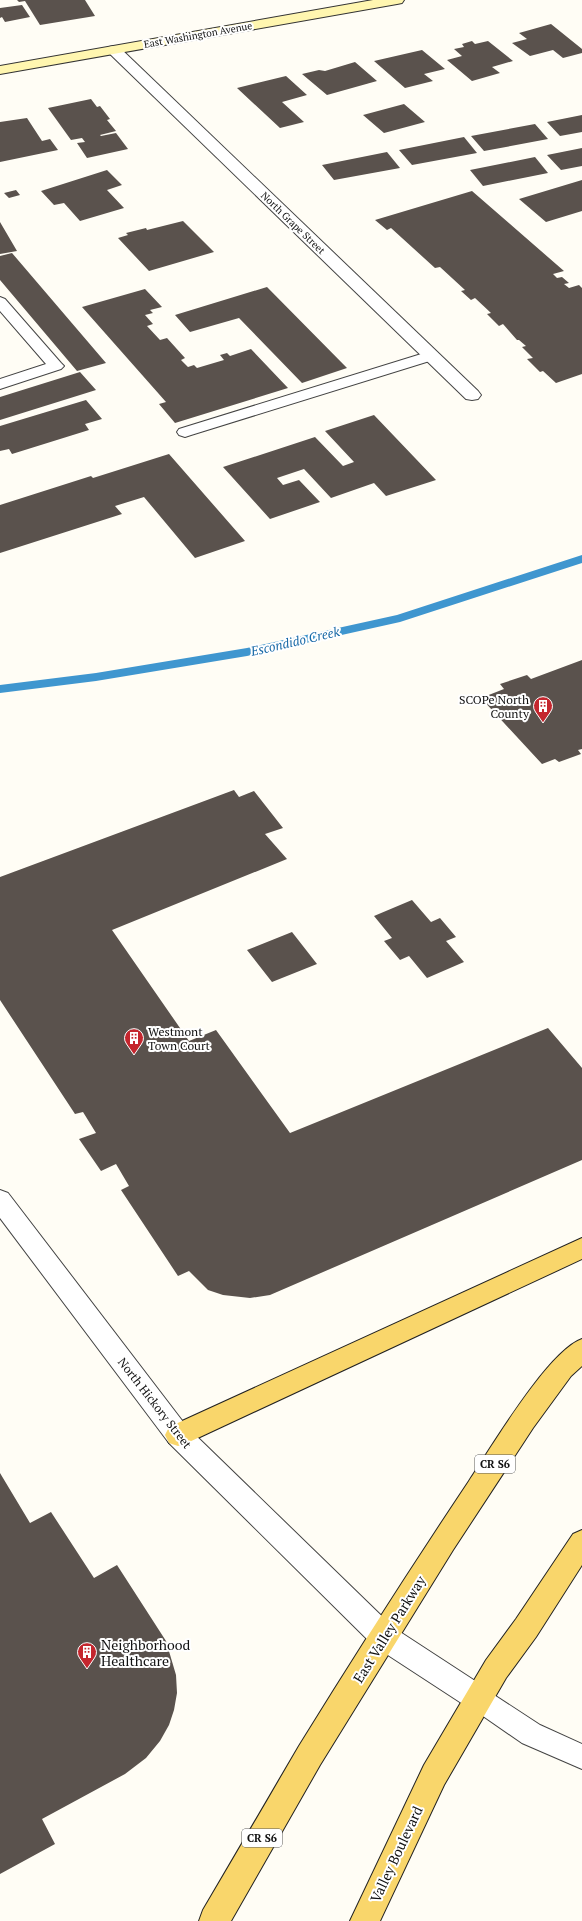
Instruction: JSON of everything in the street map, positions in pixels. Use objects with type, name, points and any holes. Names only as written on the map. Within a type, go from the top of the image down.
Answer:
[{"type":"main road","name":"East Washington Avenue","points":[[0,70],[397,0]]},
{"type":"main road","points":[[178,1435],[582,1248]]},
{"type":"main road","name":"East Valley Parkway","points":[[214,1921],[310,1755],[469,1503],[524,1420],[562,1368],[582,1350]]},
{"type":"main road","points":[[479,1699],[496,1669],[526,1628],[582,1542]]},
{"type":"main road","name":"Valley Boulevard","points":[[365,1921],[427,1788],[479,1699]]},
{"type":"street","name":"North Grape Street","points":[[114,50],[472,395]]},
{"type":"street","name":"North Hickory Street","points":[[0,1200],[178,1435],[384,1637],[479,1699]]},
{"type":"lane","points":[[0,302],[56,366],[0,384]]},
{"type":"lane","points":[[185,432],[431,356]]},
{"type":"lane","points":[[479,1699],[531,1734],[582,1757]]},
{"type":"building","points":[[17,0],[85,0],[95,16],[40,25],[25,1],[19,2]]},
{"type":"building","points":[[22,5],[30,17],[5,22],[2,17],[0,18],[0,8]]},
{"type":"building","points":[[551,24],[582,49],[582,53],[563,58],[553,50],[530,56],[512,43],[527,39],[519,33]]},
{"type":"building","points":[[472,41],[475,44],[488,41],[513,61],[492,67],[500,73],[472,81],[447,60],[462,56],[454,49],[464,47],[462,44]]},
{"type":"building","points":[[422,50],[445,69],[424,74],[433,81],[405,88],[374,61]]},
{"type":"building","points":[[355,62],[377,81],[327,95],[302,74],[319,70],[325,71]]},
{"type":"building","points":[[286,76],[307,95],[282,102],[304,122],[280,128],[237,88]]},
{"type":"building","points":[[91,99],[97,107],[100,106],[110,119],[107,120],[116,131],[100,135],[116,133],[128,149],[87,158],[77,143],[85,142],[82,138],[71,140],[48,108]]},
{"type":"building","points":[[404,104],[425,122],[384,133],[363,115]]},
{"type":"building","points":[[582,115],[582,132],[560,136],[547,122]]},
{"type":"building","points":[[27,118],[42,141],[50,139],[58,150],[0,162],[0,122]]},
{"type":"building","points":[[535,124],[548,139],[484,151],[471,136]]},
{"type":"building","points":[[464,137],[477,153],[412,165],[399,150]]},
{"type":"building","points":[[582,148],[582,166],[561,170],[547,155]]},
{"type":"building","points":[[387,152],[400,168],[334,180],[322,165]]},
{"type":"building","points":[[535,157],[548,173],[483,186],[470,170]]},
{"type":"building","points":[[107,170],[122,185],[107,190],[124,208],[80,221],[64,203],[54,205],[41,191]]},
{"type":"building","points":[[582,180],[582,211],[546,222],[519,199]]},
{"type":"building","points":[[16,190],[20,195],[9,198],[4,193]]},
{"type":"building","points":[[472,191],[564,271],[553,274],[557,278],[562,277],[569,283],[564,284],[569,288],[579,285],[582,288],[582,374],[556,383],[543,371],[540,372],[527,359],[533,358],[522,347],[526,346],[517,340],[503,324],[499,326],[487,314],[491,313],[475,298],[471,300],[461,291],[465,290],[440,267],[435,268],[391,228],[387,230],[375,220]]},
{"type":"building","points":[[183,221],[214,252],[149,271],[118,238],[128,235],[126,233],[146,228],[147,230]]},
{"type":"building","points":[[0,222],[17,251],[0,254]]},
{"type":"building","points":[[12,253],[106,363],[77,371],[0,280],[0,256]]},
{"type":"building","points":[[267,287],[347,368],[302,383],[239,318],[190,332],[175,315]]},
{"type":"building","points":[[145,289],[162,307],[150,310],[153,313],[145,315],[153,324],[147,326],[160,340],[167,338],[185,358],[181,360],[188,367],[194,365],[197,368],[224,360],[220,355],[227,353],[230,356],[251,349],[288,388],[175,423],[159,404],[166,402],[82,307]]},
{"type":"building","points":[[80,372],[96,390],[0,420],[0,397]]},
{"type":"building","points":[[86,400],[102,419],[85,424],[89,430],[12,454],[9,449],[0,451],[0,426]]},
{"type":"building","points":[[374,415],[436,480],[386,496],[374,483],[331,498],[304,469],[277,478],[283,485],[299,480],[320,502],[270,519],[223,467],[315,437],[343,466],[354,462],[325,431]]},
{"type":"building","points":[[169,454],[245,541],[195,558],[144,497],[115,506],[122,514],[0,553],[0,505],[91,476],[93,478]]},
{"type":"building","name":"SCOPe North County","points":[[582,660],[582,749],[578,750],[581,754],[559,762],[555,759],[542,764],[481,698],[504,689],[500,684],[527,675],[531,679]]},
{"type":"building","name":"Westmont Town Court","points":[[234,790],[239,797],[254,791],[283,828],[265,834],[287,859],[112,930],[189,1041],[216,1030],[290,1133],[548,1028],[582,1068],[582,1160],[270,1295],[250,1298],[223,1295],[208,1290],[189,1271],[178,1276],[121,1190],[129,1186],[116,1164],[101,1171],[79,1139],[96,1133],[83,1112],[75,1114],[0,1000],[0,877]]},
{"type":"building","points":[[412,900],[431,922],[440,918],[456,937],[446,941],[464,962],[427,978],[409,956],[400,960],[384,941],[392,938],[374,916]]},
{"type":"building","points":[[292,932],[317,964],[272,982],[247,950]]},
{"type":"building","name":"Neighborhood Healthcare","points":[[0,1473],[30,1523],[51,1512],[94,1578],[117,1565],[166,1641],[176,1675],[177,1693],[174,1710],[169,1725],[160,1741],[146,1758],[125,1774],[42,1819],[55,1844],[0,1874]]},
{"type":"waterway","name":"Escondido Creek","points":[[0,689],[96,677],[247,652],[400,618],[582,559]]},
{"type":"place","name":"SCOPe North County","points":[[543,723]]},
{"type":"place","name":"Westmont Town Court","points":[[134,1055]]},
{"type":"place","name":"Neighborhood Healthcare","points":[[87,1669]]}]
